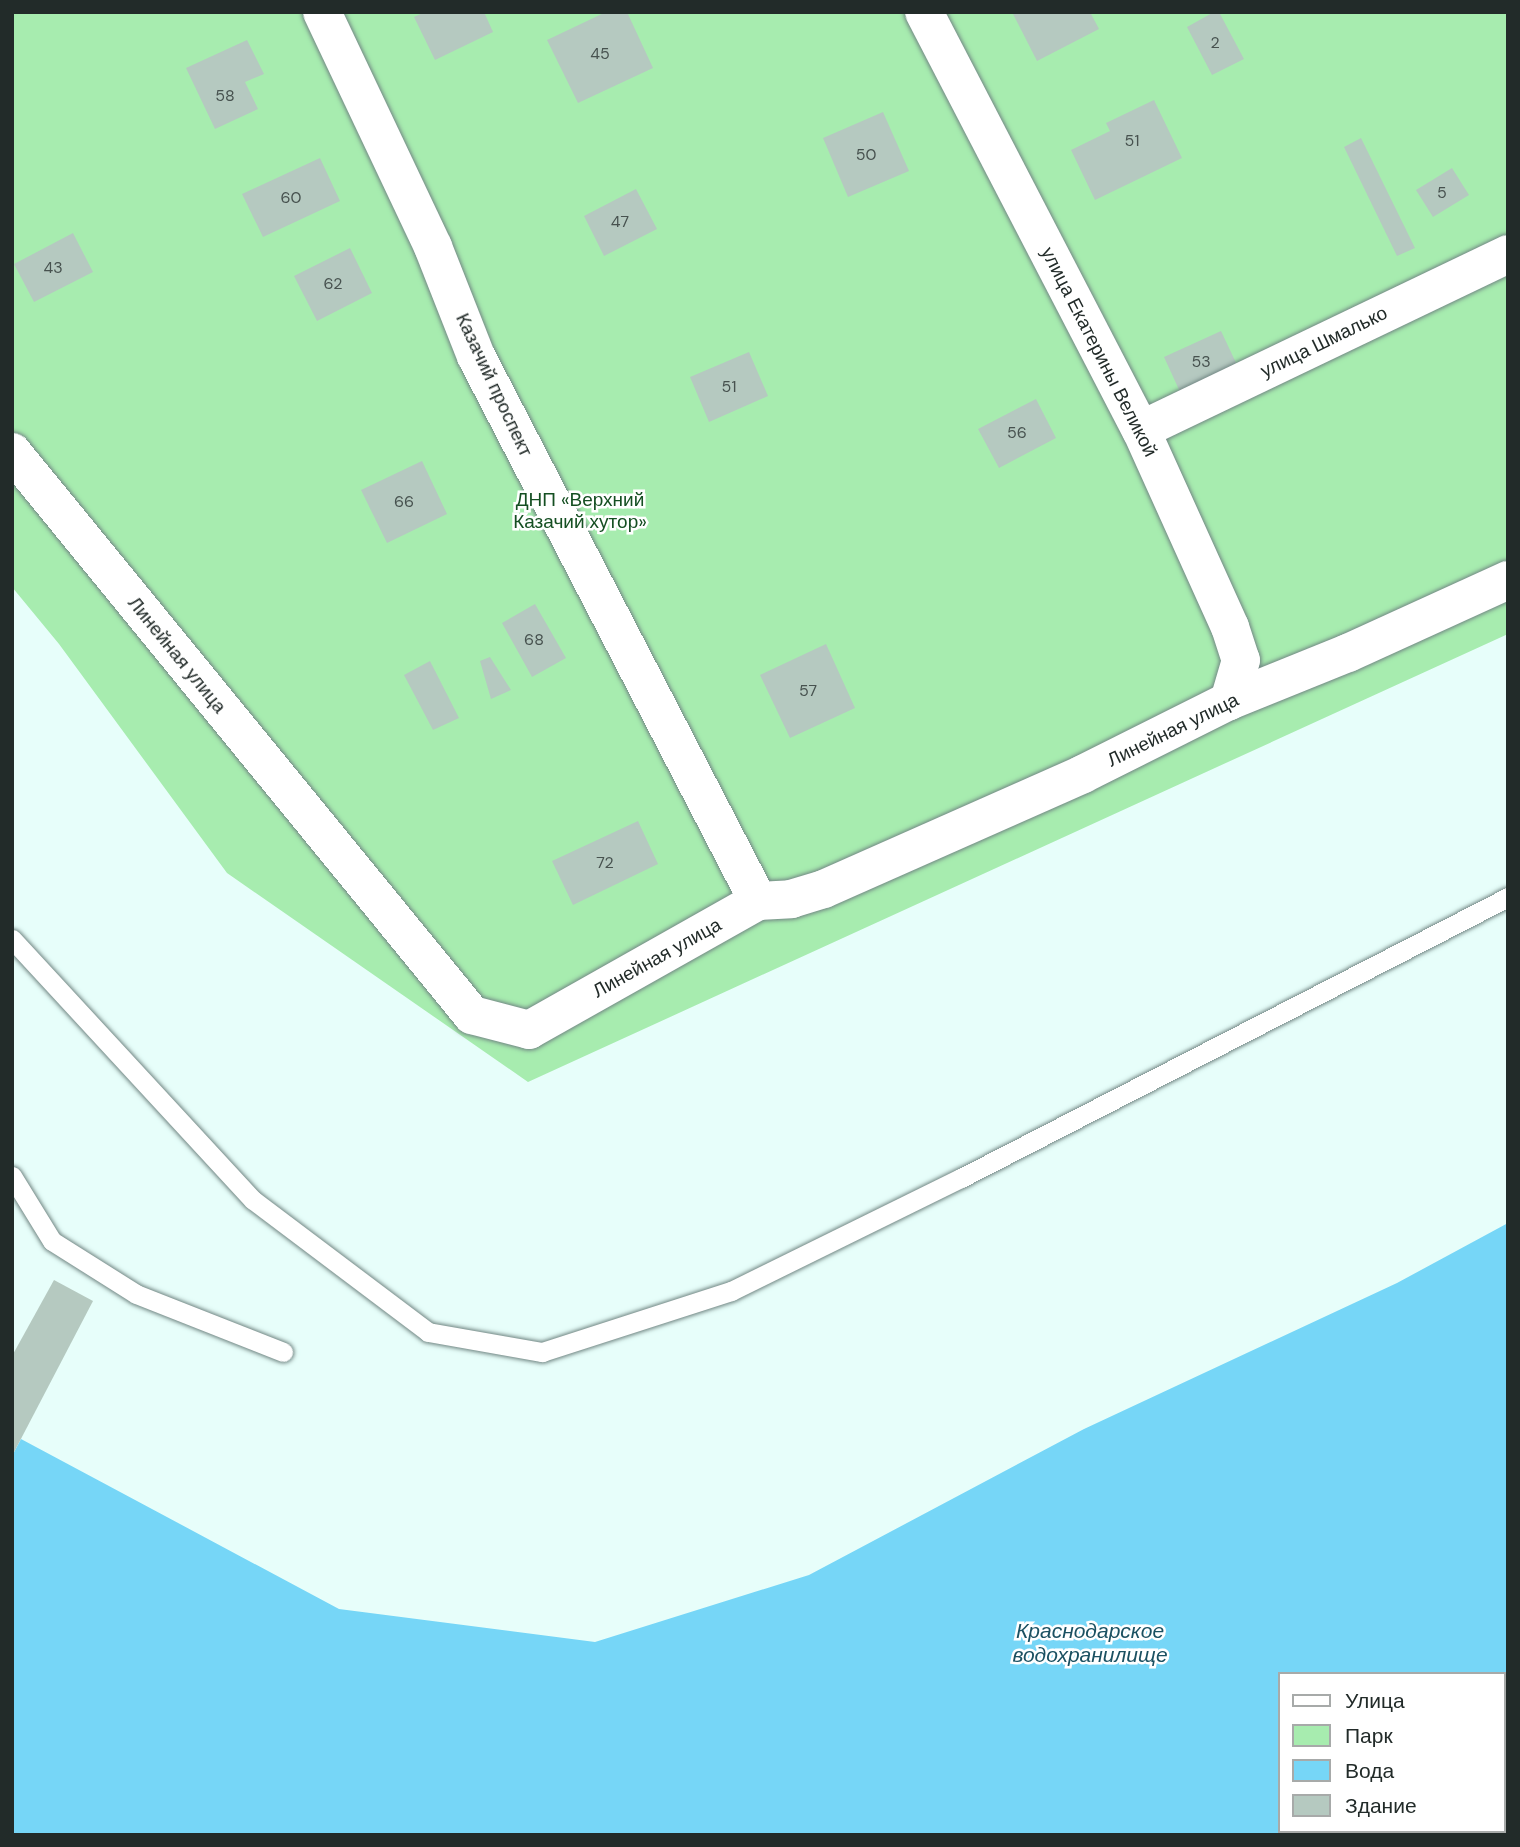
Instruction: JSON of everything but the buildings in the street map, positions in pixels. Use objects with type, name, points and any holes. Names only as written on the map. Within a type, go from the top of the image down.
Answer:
[{"type":"street","name":"Казачий проспект","points":[[322,12],[433,247],[476,356],[758,901]]},
{"type":"street","name":"улица Екатерины Великой","points":[[924,12],[1141,430],[1230,626],[1241,660],[1229,701]]},
{"type":"street","name":"улица Шмалько","points":[[1141,430],[1508,254]]},
{"type":"street","name":"Линейная улица","points":[[12,452],[472,1015],[529,1030],[758,901],[791,899],[824,889],[1083,774],[1229,701],[1349,653],[1508,580]]},
{"type":"lane","points":[[12,939],[253,1200],[428,1332],[542,1352],[732,1291],[961,1178],[1508,897]]},
{"type":"lane","points":[[12,1176],[52,1241],[136,1294],[283,1352]]},
{"type":"green space","name":"ДНП «Верхний Казачий хутор»","points":[[12,12],[1508,12],[1508,634],[528,1082],[227,873],[59,644],[12,587]]},
{"type":"water","name":"Краснодарское водохранилище","points":[[1508,1223],[1508,1835],[12,1835],[12,1456],[21,1439],[339,1609],[595,1642],[809,1575],[1084,1429],[1397,1283]]}]
